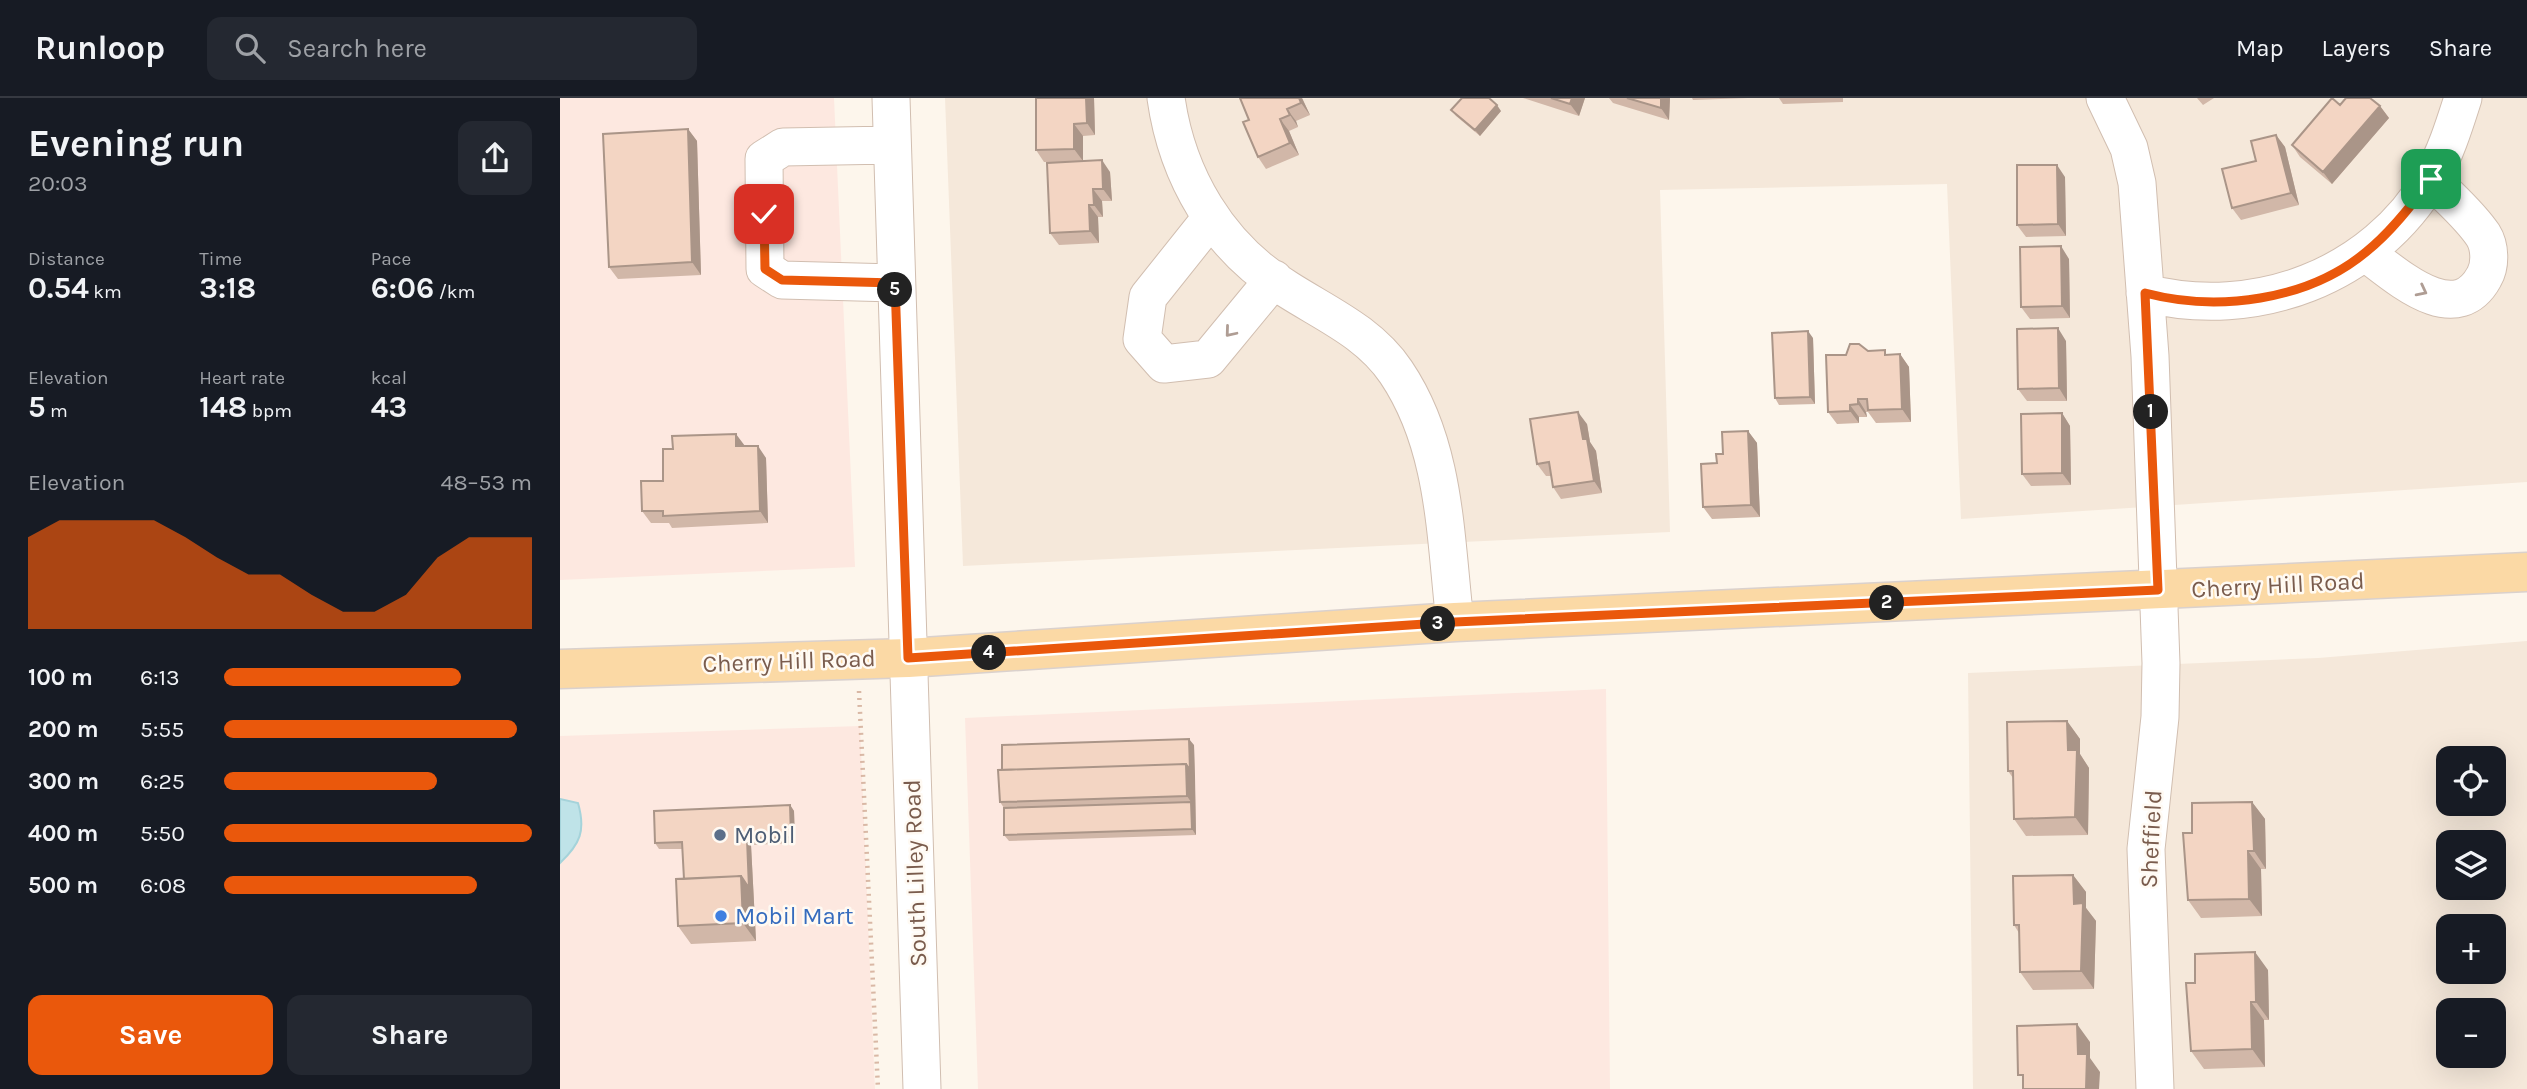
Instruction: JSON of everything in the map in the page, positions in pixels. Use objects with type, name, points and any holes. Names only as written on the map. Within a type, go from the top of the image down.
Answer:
[{"type":"main road","name":"Cherry Hill Road","points":[[560,669],[908,658],[1455,622],[2527,572]]},
{"type":"street","name":"South Lilley Road","points":[[891,98],[922,1089]]},
{"type":"street","points":[[1166,98],[1182,163],[1211,218],[1246,258],[1273,279],[1335,316],[1364,337],[1394,370],[1418,408],[1431,440],[1438,475],[1455,622]]},
{"type":"street","name":"Sheffield","points":[[2105,98],[2129,148],[2137,183],[2145,293],[2158,590],[2160,717],[2146,849],[2155,1089]]},
{"type":"street","points":[[2145,293],[2204,302],[2248,300],[2296,289],[2342,269],[2366,253],[2387,233],[2431,179],[2448,147],[2463,98]]},
{"type":"street","points":[[892,145],[783,147],[764,159],[765,269],[782,280],[895,283]]},
{"type":"street","points":[[2366,253],[2424,295],[2444,300],[2464,296],[2477,286],[2486,275],[2489,256],[2484,237],[2431,179]]},
{"type":"street","points":[[1211,218],[1148,297],[1142,339],[1164,364],[1208,359],[1273,279]]},
{"type":"path","points":[[857,659],[878,1089]]},
{"type":"shaded area","points":[[560,98],[834,98],[855,567],[560,580]]},
{"type":"shaded area","points":[[945,98],[2527,98],[2527,482],[1961,519],[1947,184],[1660,190],[1670,532],[963,566]]},
{"type":"shaded area","points":[[2527,641],[2527,1089],[1973,1089],[1968,673],[2318,658]]},
{"type":"shaded area","points":[[1606,689],[1610,1089],[978,1089],[965,718]]},
{"type":"shaded area","points":[[860,726],[875,1089],[560,1089],[560,736]]},
{"type":"water","points":[[560,799],[578,803],[581,829],[577,843],[560,863]]},
{"type":"building","points":[[1036,98],[1086,98],[1087,123],[1074,124],[1074,149],[1036,150]]},
{"type":"building","points":[[1240,98],[1299,98],[1301,103],[1287,109],[1290,115],[1280,119],[1290,143],[1258,157],[1243,122],[1249,120]]},
{"type":"building","points":[[1462,98],[1489,98],[1497,105],[1475,130],[1451,110]]},
{"type":"building","points":[[1551,98],[1572,98],[1570,104]]},
{"type":"building","points":[[1627,98],[1661,98],[1661,108]]},
{"type":"building","points":[[2332,98],[2340,105],[2346,98],[2370,98],[2380,106],[2323,172],[2292,145]]},
{"type":"building","points":[[688,129],[692,262],[609,267],[603,134]]},
{"type":"building","points":[[2276,135],[2291,193],[2232,208],[2222,169],[2256,161],[2251,141]]},
{"type":"building","points":[[1102,160],[1103,189],[1093,189],[1094,205],[1089,205],[1090,231],[1050,233],[1047,163]]},
{"type":"building","points":[[2017,165],[2057,165],[2058,224],[2017,225]]},
{"type":"building","points":[[2061,246],[2062,306],[2021,307],[2020,247]]},
{"type":"building","points":[[2058,328],[2059,388],[2018,389],[2017,329]]},
{"type":"building","points":[[1808,331],[1810,397],[1775,398],[1772,333]]},
{"type":"building","points":[[1850,344],[1859,344],[1868,351],[1885,350],[1885,355],[1900,354],[1902,409],[1868,410],[1867,399],[1858,399],[1858,404],[1850,405],[1850,411],[1828,412],[1826,355],[1846,355]]},
{"type":"building","points":[[1578,412],[1583,439],[1587,439],[1594,481],[1553,487],[1549,462],[1537,464],[1530,419]]},
{"type":"building","points":[[2062,413],[2062,473],[2022,474],[2021,414]]},
{"type":"building","points":[[1748,431],[1751,505],[1703,507],[1701,464],[1717,463],[1716,454],[1723,454],[1722,432]]},
{"type":"building","points":[[736,434],[736,446],[758,446],[760,511],[663,516],[663,511],[642,511],[641,481],[663,481],[663,449],[673,449],[672,436]]},
{"type":"building","points":[[2067,721],[2068,750],[2077,750],[2075,817],[2014,819],[2013,771],[2008,771],[2007,722]]},
{"type":"building","points":[[1189,739],[1190,770],[1186,764],[1002,770],[1002,745]]},
{"type":"building","points":[[1186,764],[1187,796],[1000,802],[998,770]]},
{"type":"building","points":[[1191,802],[1192,829],[1004,835],[1004,808]]},
{"type":"building","points":[[2252,802],[2254,851],[2248,851],[2249,899],[2188,900],[2183,833],[2192,833],[2192,803]]},
{"type":"building","points":[[790,805],[791,837],[747,839],[749,888],[741,876],[684,879],[682,842],[655,843],[654,811]]},
{"type":"building","points":[[2073,875],[2074,904],[2083,903],[2081,971],[2020,972],[2019,925],[2014,925],[2013,876]]},
{"type":"building","points":[[741,876],[743,923],[678,926],[676,879]]},
{"type":"building","points":[[2255,952],[2256,1002],[2251,1002],[2252,1049],[2191,1051],[2186,983],[2195,983],[2195,954]]},
{"type":"building","points":[[2077,1024],[2078,1054],[2087,1054],[2086,1089],[2023,1089],[2023,1075],[2018,1075],[2017,1026]]},
{"type":"place","name":"Mobil","points":[[720,835]]},
{"type":"place","name":"Mobil Mart","points":[[721,916]]},
{"type":"route","points":[[764,214],[765,269],[782,280],[895,283],[908,658],[1455,622],[2158,590],[2150,356],[2145,293],[2164,298],[2218,302],[2248,300],[2296,289],[2342,269],[2366,253],[2387,233],[2431,179]]}]
